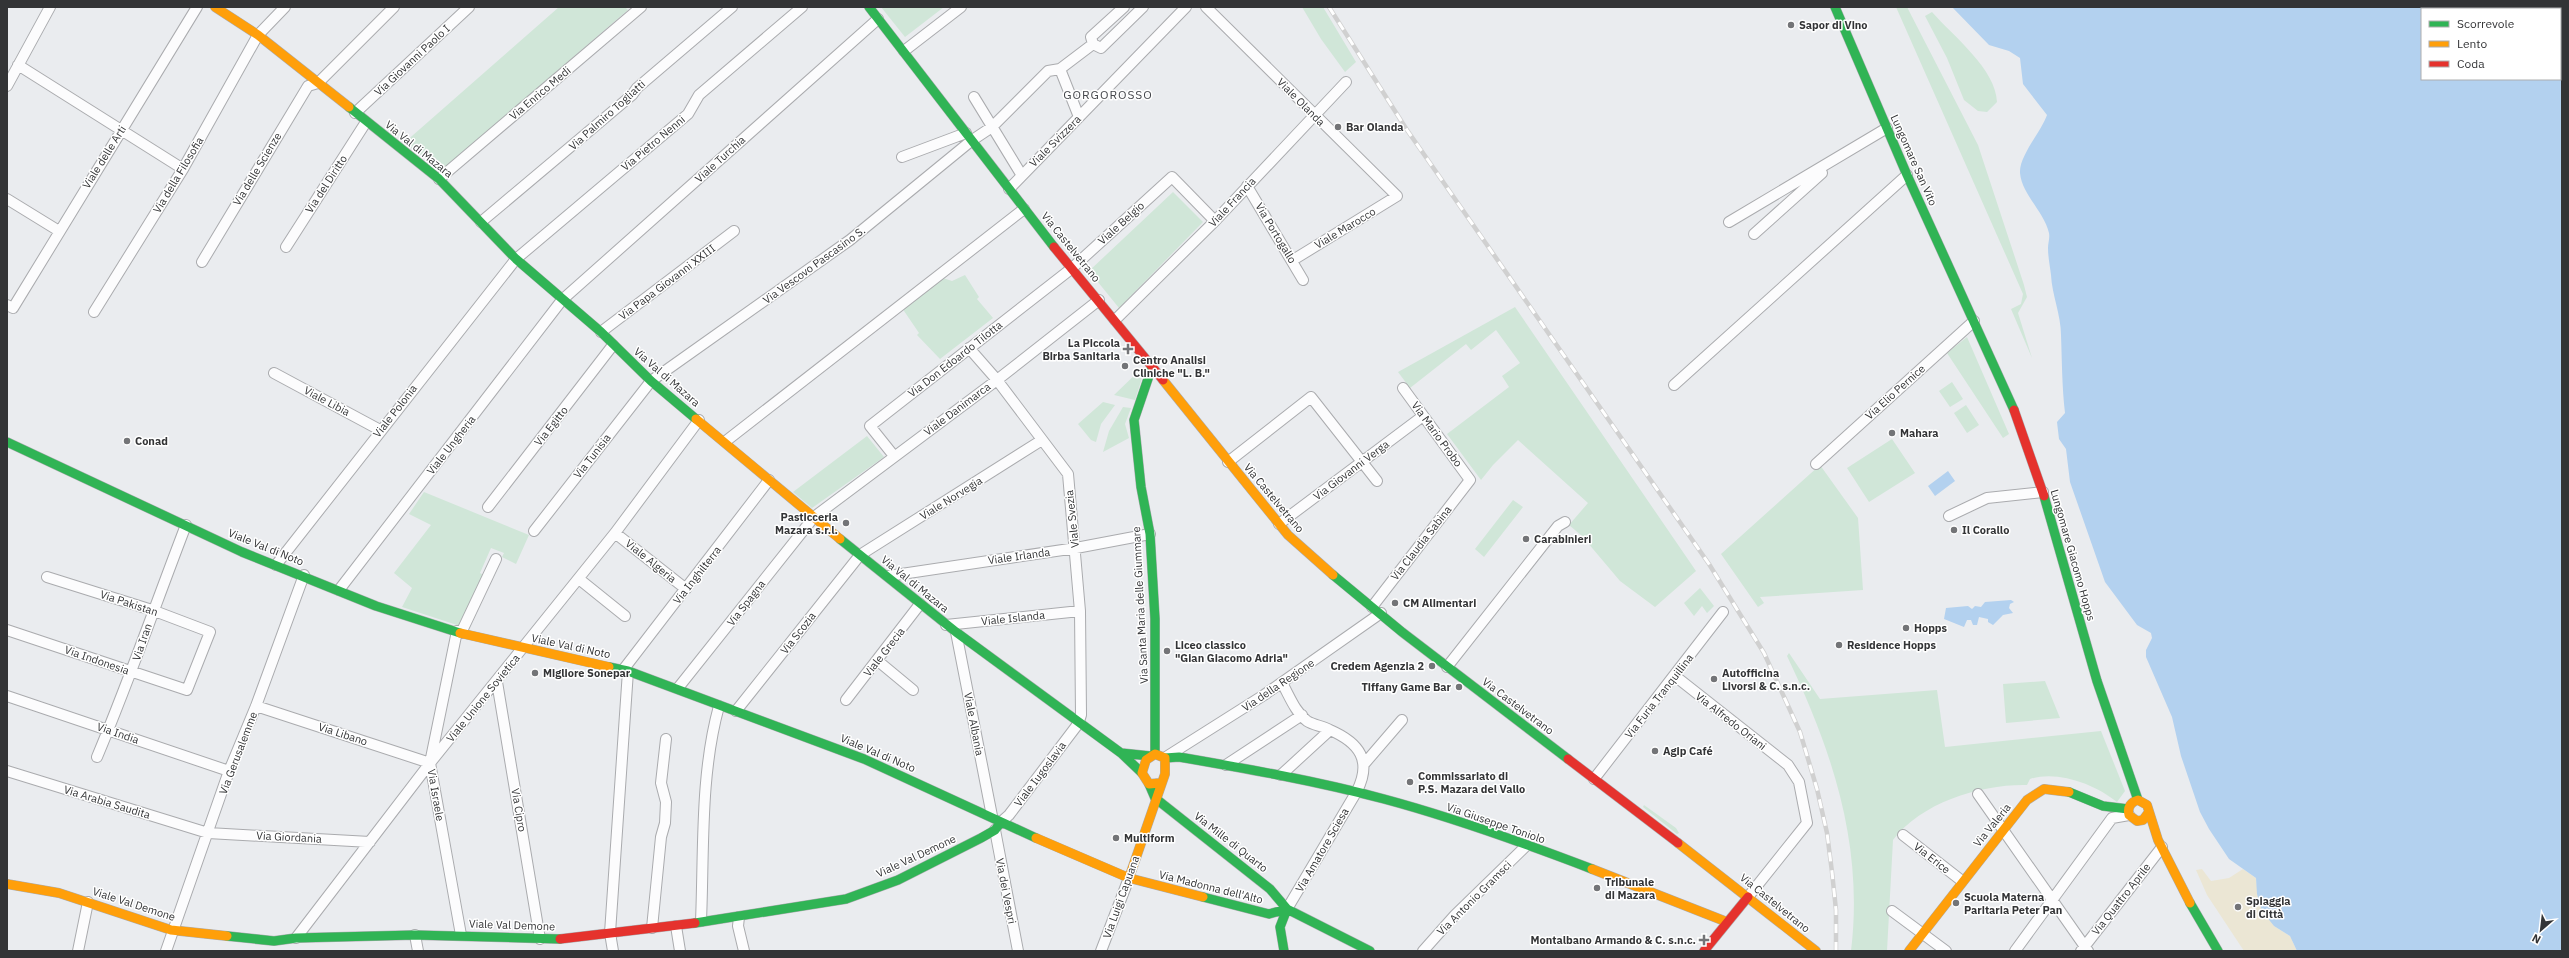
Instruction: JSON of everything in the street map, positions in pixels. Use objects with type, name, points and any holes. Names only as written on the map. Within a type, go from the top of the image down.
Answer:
[{"type":"street","points":[[7,86],[50,7]]},
{"type":"street","name":"Viale delle Arti","points":[[10,307],[59,231],[197,7]]},
{"type":"street","name":"Via Val di Mazara","points":[[215,7],[258,35],[439,179],[516,258],[562,300],[601,332],[651,381],[726,441],[814,517],[946,625],[1078,724],[1118,752],[1142,773],[1155,798]]},
{"type":"street","name":"Via della Filosofia","points":[[94,312],[183,169],[258,35],[285,7]]},
{"type":"street","name":"Via delle Scienze","points":[[202,262],[308,86],[318,83],[394,7]]},
{"type":"street","name":"Via Giovanni Paolo I","points":[[355,113],[469,7]]},
{"type":"street","name":"Via Enrico Medi","points":[[439,179],[641,7]]},
{"type":"street","name":"Via Palmiro Togliatti","points":[[481,222],[632,95],[637,88],[732,7]]},
{"type":"street","name":"Via Pietro Nenni","points":[[516,258],[688,114],[699,95],[802,7]]},
{"type":"street","name":"Via Castelvetrano","points":[[869,7],[1071,269],[1099,300],[1152,368],[1279,524],[1322,567],[1447,667],[1748,897],[1816,951]]},
{"type":"street","points":[[904,52],[961,7]]},
{"type":"street","points":[[1124,7],[1091,37],[1093,44],[1100,48],[1144,7]]},
{"type":"street","name":"Viale Olanda","points":[[1206,7],[1397,196]]},
{"type":"street","name":"Lungomare San Vito","points":[[1835,7],[1907,175],[1974,321]]},
{"type":"street","name":"Viale Svizzera","points":[[1009,189],[1021,174],[1079,118],[1180,9]]},
{"type":"street","name":"Viale Turchia","points":[[562,300],[878,19]]},
{"type":"street","points":[[902,157],[968,137],[992,127],[1048,71],[1060,68],[1093,44]]},
{"type":"street","points":[[18,65],[120,131],[183,169]]},
{"type":"street","points":[[1060,68],[1079,118]]},
{"type":"street","name":"Viale Francia","points":[[1115,320],[1215,221],[1346,82]]},
{"type":"street","points":[[974,97],[1021,174]]},
{"type":"street","name":"Via del Diritto","points":[[286,246],[366,122]]},
{"type":"street","points":[[1729,222],[1839,158],[1887,128]]},
{"type":"street","name":"Via Vescovo Pascasino S.","points":[[651,381],[850,240],[968,137]]},
{"type":"street","points":[[1754,234],[1839,158]]},
{"type":"street","points":[[1674,385],[1907,175]]},
{"type":"street","name":"Viale Belgio","points":[[1071,269],[1172,177],[1215,221]]},
{"type":"street","name":"Via Portogallo","points":[[1248,186],[1304,280]]},
{"type":"street","name":"Viale Marocco","points":[[1293,260],[1397,196]]},
{"type":"street","points":[[7,199],[59,231]]},
{"type":"street","points":[[726,441],[1024,209]]},
{"type":"street","name":"Via Papa Giovanni XXIII","points":[[601,332],[734,231]]},
{"type":"street","name":"Viale Polonia","points":[[276,565],[380,430],[516,258]]},
{"type":"street","name":"Via Don Edoardo Tilotta","points":[[894,456],[870,426],[1071,269]]},
{"type":"street","name":"Viale Ungheria","points":[[339,590],[562,300]]},
{"type":"street","name":"Viale Danimarca","points":[[814,517],[997,380],[1099,300]]},
{"type":"street","name":"Via Elio Pernice","points":[[1816,464],[1974,321]]},
{"type":"street","name":"Lungomare Giacomo Hopps","points":[[1974,321],[2016,415],[2043,492],[2092,666],[2138,800]]},
{"type":"street","name":"Via Egitto","points":[[488,507],[614,346]]},
{"type":"street","name":"Viale Svezia","points":[[969,348],[997,380],[1068,474],[1076,548],[1080,611],[1081,715],[1078,724]]},
{"type":"street","name":"Via Santa Maria delle Giummare","points":[[1152,368],[1134,420],[1141,487],[1150,534],[1165,774],[1160,783]]},
{"type":"street","name":"Viale Libia","points":[[274,373],[380,430]]},
{"type":"street","name":"Via Tunisia","points":[[534,531],[651,381]]},
{"type":"street","name":"Via Mario Probo","points":[[1403,388],[1470,480]]},
{"type":"street","points":[[1228,462],[1310,397],[1377,481]]},
{"type":"street","name":"Via Giovanni Verga","points":[[1279,524],[1423,416]]},
{"type":"street","name":"Viale Unione Sovietica","points":[[296,938],[430,763],[616,533],[699,420]]},
{"type":"street","name":"Viale Norvegia","points":[[860,555],[1042,440]]},
{"type":"street","name":"Viale Val di Noto","points":[[7,442],[186,525],[276,565],[304,575],[376,606],[459,632],[523,649],[626,670],[678,688],[719,706],[864,759],[992,816],[998,826],[1129,878]]},
{"type":"street","name":"Via Inghilterra","points":[[626,670],[770,480]]},
{"type":"street","name":"Via Claudia Sabina","points":[[1377,610],[1470,480]]},
{"type":"street","points":[[1949,516],[1987,498],[2043,492]]},
{"type":"street","name":"Via Spagna","points":[[678,688],[814,517]]},
{"type":"street","points":[[1447,667],[1558,526],[1565,522]]},
{"type":"street","name":"Via Iran","points":[[97,757],[132,672],[152,610],[186,525]]},
{"type":"street","name":"Viale Algeria","points":[[616,533],[686,589]]},
{"type":"street","name":"Viale Irlanda","points":[[888,576],[1076,548],[1150,534]]},
{"type":"street","name":"Via Scozia","points":[[736,711],[860,555]]},
{"type":"street","name":"Via Israele","points":[[461,935],[430,763],[459,632],[496,559]]},
{"type":"street","name":"Via Gerusalemme","points":[[166,951],[171,930],[208,833],[229,771],[256,706],[304,575]]},
{"type":"street","name":"Via Pakistan","points":[[47,577],[152,610],[210,632],[187,690]]},
{"type":"street","points":[[578,579],[625,616]]},
{"type":"street","name":"Viale Grecia","points":[[846,700],[878,661],[920,604]]},
{"type":"street","name":"Via della Regione","points":[[1163,755],[1282,683],[1377,610]]},
{"type":"street","name":"Viale Islanda","points":[[946,625],[1080,611]]},
{"type":"street","name":"Via Furia Tranquillina","points":[[1594,779],[1723,612]]},
{"type":"street","name":"Via Indonesia","points":[[7,630],[187,690]]},
{"type":"street","name":"Viale Albania","points":[[956,632],[992,816]]},
{"type":"street","points":[[878,661],[913,690]]},
{"type":"street","points":[[613,951],[610,933],[626,670]]},
{"type":"street","name":"Via Alfredo Oriani","points":[[1675,676],[1788,765],[1799,782],[1807,823],[1748,897]]},
{"type":"street","name":"Via Cipro","points":[[497,682],[540,939]]},
{"type":"street","points":[[1282,683],[1302,715],[1308,721],[1348,739],[1359,751],[1365,763],[1402,720]]},
{"type":"street","name":"Via India","points":[[7,696],[229,771]]},
{"type":"street","name":"Via Libano","points":[[256,706],[430,763]]},
{"type":"street","points":[[701,921],[706,778],[711,732],[719,706]]},
{"type":"street","points":[[1226,765],[1302,715]]},
{"type":"street","name":"Viale Iugoslavia","points":[[998,826],[1078,724]]},
{"type":"street","points":[[1281,775],[1330,730]]},
{"type":"street","points":[[652,928],[661,837],[665,823],[666,802],[661,783],[666,739]]},
{"type":"street","name":"Via Giuseppe Toniolo","points":[[1118,752],[1163,755],[1281,775],[1356,792],[1416,808],[1526,846],[1727,922]]},
{"type":"street","points":[[1142,773],[1163,755]]},
{"type":"street","name":"Via Amatore Sciesa","points":[[1287,909],[1363,780],[1365,763]]},
{"type":"street","name":"Via Arabia Saudita","points":[[7,771],[208,833]]},
{"type":"street","points":[[1148,784],[1160,783]]},
{"type":"street","name":"Via Luigi Capuana","points":[[1101,951],[1129,878],[1160,783]]},
{"type":"street","name":"Via Valeria","points":[[1909,951],[1921,933],[2002,831],[2032,795],[2043,788],[2066,792],[2131,815]]},
{"type":"street","points":[[1978,794],[2002,831],[2085,949]]},
{"type":"street","name":"Via Mille di Quarto","points":[[1155,798],[1270,888],[1287,909]]},
{"type":"street","points":[[2160,844],[2131,815],[2131,803],[2138,800],[2147,805],[2160,844],[2172,871],[2218,951]]},
{"type":"street","points":[[2015,951],[2051,899],[2112,818],[2131,815],[2143,820],[2149,812]]},
{"type":"street","name":"Viale Val Demone","points":[[7,884],[59,893],[171,930],[275,946],[296,938],[461,935],[540,939],[676,926],[846,899],[898,880],[998,826]]},
{"type":"street","name":"Via dei Vespri","points":[[998,826],[1018,951]]},
{"type":"street","name":"Via Giordania","points":[[208,833],[370,842]]},
{"type":"street","name":"Via Erice","points":[[1903,835],[1962,881]]},
{"type":"street","name":"Via Quattro Aprile","points":[[2085,949],[2160,844]]},
{"type":"street","name":"Via Antonio Gramsci","points":[[1423,951],[1455,915],[1526,846]]},
{"type":"street","name":"Via Madonna dell'Alto","points":[[1129,878],[1269,914],[1287,909]]},
{"type":"street","points":[[1704,951],[1748,897]]},
{"type":"street","points":[[78,951],[88,902]]},
{"type":"street","points":[[1284,951],[1280,927],[1287,909],[1304,916],[1370,951]]},
{"type":"street","points":[[1892,911],[1946,951]]},
{"type":"street","points":[[739,917],[738,926],[744,951]]},
{"type":"street","points":[[676,926],[680,951]]},
{"type":"street","points":[[415,935],[418,951]]},
{"type":"green space","points":[[559,7],[625,7],[628,10],[442,170],[404,143]]},
{"type":"green space","points":[[881,7],[944,7],[905,37]]},
{"type":"green space","points":[[1302,7],[1323,7],[1356,62],[1345,72],[1321,39]]},
{"type":"green space","points":[[1896,7],[1907,7],[1978,145],[2024,285],[2027,297],[2018,313],[2032,358],[2011,309],[2021,304],[2023,294]]},
{"type":"green space","points":[[1932,12],[1982,65],[1989,77],[1995,90],[1997,102],[1987,112],[1978,111],[1964,100],[1947,58],[1925,16]]},
{"type":"green space","points":[[1173,192],[1203,222],[1119,308],[1089,271]]},
{"type":"green space","points":[[965,275],[979,297],[977,299],[993,318],[940,359],[917,335],[919,333],[902,308],[943,278],[952,281]]},
{"type":"green space","points":[[1515,307],[1696,571],[1655,607],[1620,581],[1582,536],[1569,525],[1588,503],[1518,440],[1493,465],[1481,480],[1447,434],[1509,387],[1502,376],[1520,363],[1496,330],[1471,350],[1466,344],[1410,388],[1398,372]]},
{"type":"green space","points":[[1967,337],[2009,434],[2003,438],[1947,353]]},
{"type":"green space","points":[[1141,369],[1144,372],[1135,400],[1114,395]]},
{"type":"green space","points":[[1952,382],[1963,399],[1950,407],[1939,391]]},
{"type":"green space","points":[[1103,402],[1115,405],[1101,424],[1096,442],[1091,440],[1078,424]]},
{"type":"green space","points":[[1966,405],[1979,425],[1967,433],[1954,413]]},
{"type":"green space","points":[[1123,407],[1131,408],[1125,424],[1129,438],[1103,452],[1109,431]]},
{"type":"green space","points":[[867,436],[884,457],[812,508],[793,492]]},
{"type":"green space","points":[[1892,439],[1915,473],[1869,502],[1847,468]]},
{"type":"green space","points":[[1820,465],[1858,518],[1863,590],[1760,597],[1764,603],[1758,607],[1721,554]]},
{"type":"green space","points":[[424,492],[529,535],[516,564],[502,557],[504,553],[491,548],[480,573],[485,576],[460,626],[402,607],[412,588],[394,573],[431,525],[409,514]]},
{"type":"green space","points":[[1513,500],[1523,507],[1484,557],[1475,549]]},
{"type":"green space","points":[[1700,588],[1714,606],[1707,613],[1702,606],[1694,616],[1684,603]]},
{"type":"green space","points":[[1789,653],[1820,699],[1937,690],[1945,747],[2101,731],[2125,791],[2117,802],[2108,795],[2087,784],[2075,780],[2052,776],[2041,777],[2030,779],[2027,785],[1991,788],[1972,792],[1954,798],[1920,815],[1905,827],[1893,840],[1887,951],[1851,951],[1854,912],[1853,873],[1841,799],[1818,727],[1787,656]]},
{"type":"green space","points":[[2045,681],[2060,718],[2006,723],[2003,684]]},
{"type":"green space","points":[[1644,805],[1676,828],[1679,833],[1677,834],[1643,807]]},
{"type":"sand","name":"Spiaggia di Città","points":[[2202,869],[2211,881],[2229,878],[2243,869],[2256,878],[2257,889],[2274,926],[2290,936],[2297,951],[2244,951],[2207,895],[2196,870]]},
{"type":"water","points":[[1952,7],[2562,7],[2562,951],[2297,951],[2290,936],[2274,926],[2262,911],[2257,894],[2256,878],[2229,859],[2209,829],[2200,812],[2181,756],[2172,717],[2146,657],[2146,650],[2152,638],[2151,633],[2137,625],[2105,582],[2070,482],[2066,449],[2059,439],[2057,422],[2065,413],[2061,328],[2053,290],[2048,248],[2049,233],[2043,217],[2025,189],[2020,173],[2023,159],[2047,115],[2023,84],[2020,58],[2009,51],[1989,45]]},
{"type":"water","points":[[1948,471],[1955,481],[1935,496],[1928,486]]},
{"type":"water","points":[[2011,600],[2014,602],[2010,604],[2009,608],[2013,613],[2003,615],[1993,625],[1988,622],[1988,619],[1979,617],[1977,625],[1973,625],[1971,620],[1967,620],[1964,627],[1944,619],[1946,608],[1968,606],[1972,609],[1975,606],[1981,607],[1985,602]]},
{"type":"railway","points":[[1329,7],[1407,130],[1709,564],[1764,653],[1800,732],[1817,789],[1827,833],[1832,872],[1836,910],[1836,951]]},
{"type":"traffic: fast","points":[[869,7],[1054,247]]},
{"type":"traffic: fast","points":[[1835,7],[1907,175],[2014,410]]},
{"type":"traffic: fast","points":[[349,107],[439,179],[516,259],[601,332],[651,381],[696,419]]},
{"type":"traffic: fast","points":[[1152,367],[1134,420],[1141,487],[1150,534],[1155,619],[1155,754]]},
{"type":"traffic: fast","points":[[7,442],[242,552],[376,606],[460,633]]},
{"type":"traffic: fast","points":[[2044,496],[2097,681],[2138,800]]},
{"type":"traffic: fast","points":[[840,539],[956,632],[1121,753],[1142,773]]},
{"type":"traffic: fast","points":[[1333,575],[1402,632],[1568,759]]},
{"type":"traffic: fast","points":[[609,667],[628,671],[864,759],[1036,838]]},
{"type":"traffic: fast","points":[[1121,753],[1150,756]]},
{"type":"traffic: fast","points":[[1165,758],[1179,757],[1257,771],[1308,781],[1384,799],[1489,831],[1592,869]]},
{"type":"traffic: fast","points":[[1149,784],[1155,798],[1270,889],[1287,909],[1370,951]]},
{"type":"traffic: fast","points":[[2069,792],[2103,806],[2128,809]]},
{"type":"traffic: fast","points":[[695,923],[846,899],[898,880],[981,838],[995,830],[1001,822]]},
{"type":"traffic: fast","points":[[1203,897],[1269,914],[1287,909]]},
{"type":"traffic: fast","points":[[2190,903],[2218,951]]},
{"type":"traffic: fast","points":[[1284,951],[1280,927],[1287,909]]},
{"type":"traffic: fast","points":[[227,936],[274,941],[296,938],[415,935],[560,939]]},
{"type":"traffic: slow","points":[[215,7],[258,35],[349,107]]},
{"type":"traffic: slow","points":[[1163,380],[1288,535],[1333,575]]},
{"type":"traffic: slow","points":[[696,419],[840,539]]},
{"type":"traffic: slow","points":[[460,633],[609,667]]},
{"type":"traffic: slow","points":[[1129,878],[1165,774],[1165,758],[1155,754],[1146,760],[1142,773],[1149,784],[1160,783]]},
{"type":"traffic: slow","points":[[1909,951],[2027,800],[2044,789],[2069,792]]},
{"type":"traffic: slow","points":[[2149,812],[2143,820],[2137,821],[2129,815],[2129,807],[2133,802],[2138,800],[2147,805],[2158,840],[2190,903]]},
{"type":"traffic: slow","points":[[1036,838],[1129,878],[1203,897]]},
{"type":"traffic: slow","points":[[1678,843],[1816,951]]},
{"type":"traffic: slow","points":[[1592,869],[1727,922]]},
{"type":"traffic: slow","points":[[7,884],[59,893],[171,930],[227,936]]},
{"type":"traffic: jam","points":[[1054,247],[1163,380]]},
{"type":"traffic: jam","points":[[2014,410],[2044,496]]},
{"type":"traffic: jam","points":[[1568,759],[1678,843]]},
{"type":"traffic: jam","points":[[1704,951],[1748,897]]},
{"type":"traffic: jam","points":[[560,939],[695,923]]},
{"type":"place","name":"Sapor di Vino","points":[[1791,25]]},
{"type":"place","name":"Bar Olanda","points":[[1338,127]]},
{"type":"place","name":"La Piccola Birba Sanitaria","points":[[1128,349]]},
{"type":"place","name":"Centro Analisi Cliniche \"L. B.\"","points":[[1125,366]]},
{"type":"place","name":"Mahara","points":[[1892,433]]},
{"type":"place","name":"Conad","points":[[127,441]]},
{"type":"place","name":"Pasticceria Mazara s.r.l.","points":[[846,523]]},
{"type":"place","name":"Il Corallo","points":[[1954,530]]},
{"type":"place","name":"Carabinieri","points":[[1526,539]]},
{"type":"place","name":"CM Alimentari","points":[[1395,603]]},
{"type":"place","name":"Hopps","points":[[1906,628]]},
{"type":"place","name":"Residence Hopps","points":[[1839,645]]},
{"type":"place","name":"Liceo classico \"Gian Giacomo Adria\"","points":[[1167,651]]},
{"type":"place","name":"Credem Agenzia 2","points":[[1432,666]]},
{"type":"place","name":"Migliore Sonepar","points":[[535,673]]},
{"type":"place","name":"Autofficina Livorsi & C. s.n.c.","points":[[1714,679]]},
{"type":"place","name":"Tiffany Game Bar","points":[[1459,687]]},
{"type":"place","name":"Agip Café","points":[[1655,751]]},
{"type":"place","name":"Commissariato di P.S. Mazara del Vallo","points":[[1410,782]]},
{"type":"place","name":"Multiform","points":[[1116,838]]},
{"type":"place","name":"Tribunale di Mazara","points":[[1597,888]]},
{"type":"place","name":"Scuola Materna Paritaria Peter Pan","points":[[1956,903]]},
{"type":"place","name":"Spiaggia di Città","points":[[2238,907]]},
{"type":"place","name":"Montalbano Armando & C. s.n.c.","points":[[1704,940]]},
{"type":"district","name":"GORGOROSSO","points":[[1108,95]]}]
